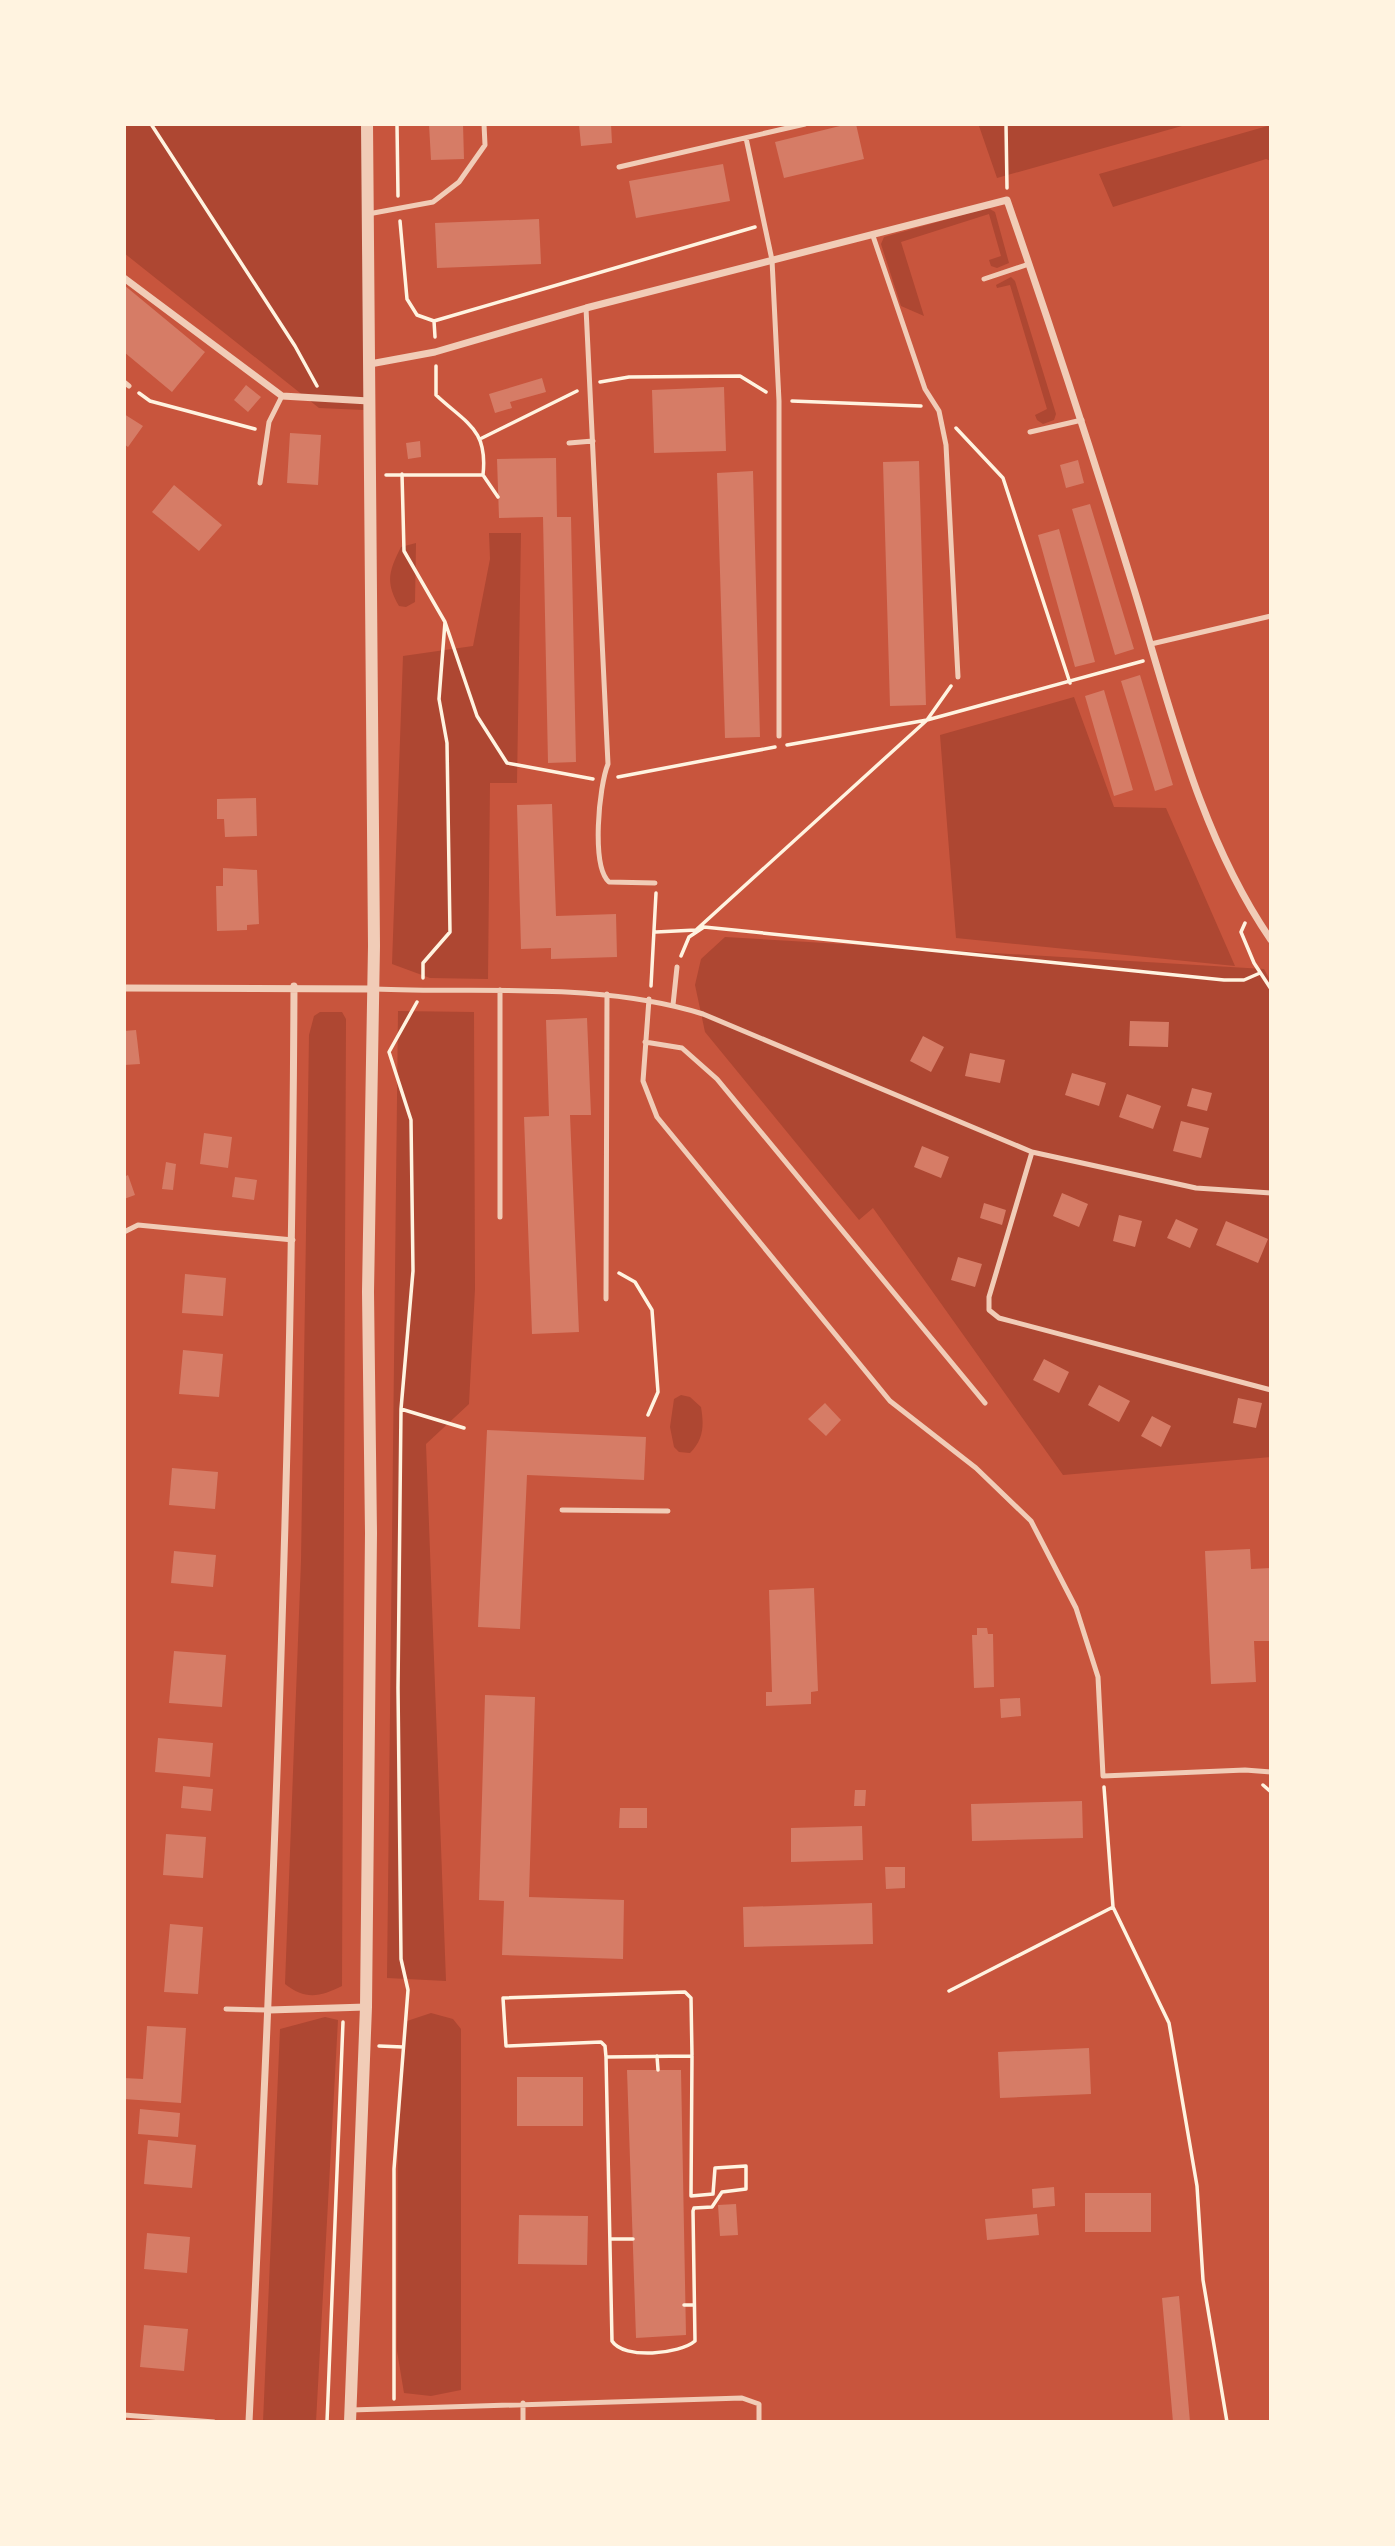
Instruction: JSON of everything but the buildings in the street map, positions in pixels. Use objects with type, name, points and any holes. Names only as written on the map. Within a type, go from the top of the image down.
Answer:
[{"type":"street","points":[[350,2416],[366,2007],[371,1533],[368,1292],[373,989],[367,124]]},
{"type":"street","points":[[369,363],[435,352],[586,308],[1007,200],[1082,420],[1192,773],[1226,861],[1271,940]]},
{"type":"street","points":[[124,278],[282,396],[369,401]]},
{"type":"street","points":[[124,988],[294,986],[373,989]]},
{"type":"street","points":[[249,2422],[269,2010],[293,1240],[294,986]]},
{"type":"street","points":[[269,2010],[366,2007]]},
{"type":"lane","points":[[368,214],[433,202],[458,182],[485,145],[484,124]]},
{"type":"lane","points":[[620,167],[805,124]]},
{"type":"lane","points":[[746,138],[767,224],[772,260],[779,401],[779,736]]},
{"type":"lane","points":[[873,236],[925,389],[939,411],[946,446],[958,677]]},
{"type":"lane","points":[[984,279],[1029,264]]},
{"type":"lane","points":[[586,308],[608,764],[601,780],[599,861],[601,876],[609,882],[655,883]]},
{"type":"lane","points":[[260,483],[267,432],[282,396]]},
{"type":"lane","points":[[1030,432],[1082,420]]},
{"type":"lane","points":[[569,443],[593,441]]},
{"type":"lane","points":[[1151,644],[1271,616]]},
{"type":"lane","points":[[673,1004],[677,967]]},
{"type":"lane","points":[[373,989],[607,994],[673,1004],[728,1024],[1032,1152],[1196,1188],[1271,1193]]},
{"type":"lane","points":[[500,990],[500,1217]]},
{"type":"lane","points":[[606,1299],[607,994]]},
{"type":"lane","points":[[649,999],[643,1082],[657,1117],[890,1401],[976,1468],[1031,1521],[1076,1608],[1098,1677],[1104,1776],[1245,1770],[1271,1772]]},
{"type":"lane","points":[[645,1042],[682,1048],[717,1079],[985,1403]]},
{"type":"lane","points":[[1032,1152],[989,1297],[989,1310],[999,1318],[1271,1390]]},
{"type":"lane","points":[[124,1232],[138,1225],[293,1240]]},
{"type":"lane","points":[[562,1510],[668,1511]]},
{"type":"lane","points":[[226,2009],[269,2010]]},
{"type":"lane","points":[[350,2416],[394,2410],[523,2403],[742,2398],[759,2404],[759,2422]]},
{"type":"lane","points":[[523,2403],[523,2422]]},
{"type":"lane","points":[[124,2415],[214,2422]]},
{"type":"path","points":[[151,124],[295,346],[323,397]]},
{"type":"path","points":[[397,124],[399,210],[407,299],[418,315],[434,321],[767,224]]},
{"type":"path","points":[[1006,124],[1007,200]]},
{"type":"path","points":[[434,321],[436,395],[482,438],[485,452],[483,475],[498,497]]},
{"type":"path","points":[[482,438],[590,384],[629,377],[740,376],[779,401],[921,406],[939,411],[1003,478],[1070,683]]},
{"type":"path","points":[[127,384],[150,401],[267,432]]},
{"type":"path","points":[[369,477],[402,474],[483,475]]},
{"type":"path","points":[[402,474],[404,551],[445,622],[477,716],[507,764],[601,780],[928,720],[1070,683],[1156,657]]},
{"type":"path","points":[[394,2410],[394,2169],[408,1990],[401,1959],[400,1932],[401,1409],[413,1271],[411,1120],[389,1052],[423,991],[423,963],[450,932],[447,743],[439,699],[445,622]]},
{"type":"path","points":[[677,967],[689,937],[928,720],[958,677]]},
{"type":"path","points":[[649,999],[656,932],[655,883]]},
{"type":"path","points":[[1255,916],[1244,924],[1241,932],[1260,973],[1271,989]]},
{"type":"path","points":[[656,932],[696,930],[704,927],[1224,980],[1244,980],[1260,973]]},
{"type":"path","points":[[606,1266],[635,1282],[652,1310],[658,1392],[648,1415]]},
{"type":"path","points":[[401,1409],[464,1428]]},
{"type":"path","points":[[1104,1776],[1113,1907],[1169,2023],[1196,2186],[1203,2280],[1227,2422]]},
{"type":"path","points":[[949,1991],[1113,1907]]},
{"type":"path","points":[[685,1992],[691,1998],[691,2196],[713,2194],[715,2168],[746,2166],[746,2189],[722,2192],[712,2207],[694,2208],[692,2211],[695,2341],[685,2349],[628,2353],[617,2349],[612,2341],[606,2057],[605,2046],[601,2042],[506,2046],[503,1998],[685,1992]]},
{"type":"path","points":[[327,2422],[344,2008]]},
{"type":"path","points":[[657,2056],[658,2070]]},
{"type":"path","points":[[606,2057],[692,2056]]},
{"type":"path","points":[[682,2149],[691,2149]]},
{"type":"path","points":[[682,2167],[691,2167]]},
{"type":"path","points":[[610,2239],[633,2239]]},
{"type":"path","points":[[684,2305],[694,2305]]},
{"type":"shaded area","points":[[124,124],[362,124],[364,410],[319,408],[124,253]]},
{"type":"shaded area","points":[[1189,124],[997,178],[979,126]]},
{"type":"shaded area","points":[[1271,125],[1271,161],[1266,159],[1113,207],[1099,174]]},
{"type":"shaded area","points":[[988,208],[995,212],[1009,263],[997,268],[991,266],[989,260],[1001,256],[989,214],[901,242],[924,316],[901,306],[881,244],[884,237]]},
{"type":"shaded area","points":[[1011,277],[1015,281],[1056,414],[1054,420],[1043,424],[1035,415],[1047,409],[1010,285],[997,288],[996,285]]},
{"type":"shaded area","points":[[489,533],[521,533],[517,783],[490,783],[488,979],[430,978],[392,964],[403,656],[473,646],[490,559]]},
{"type":"shaded area","points":[[416,543],[415,602],[406,607],[399,606],[390,583],[391,570],[401,547]]},
{"type":"shaded area","points":[[1074,697],[1114,807],[1166,808],[1235,966],[956,938],[940,735]]},
{"type":"shaded area","points":[[725,937],[1264,969],[1271,982],[1271,1457],[1063,1475],[873,1208],[859,1220],[705,1032],[695,985],[701,959]]},
{"type":"shaded area","points":[[398,1011],[474,1012],[475,1289],[469,1404],[426,1444],[446,1981],[387,1978]]},
{"type":"shaded area","points":[[320,1012],[342,1012],[346,1019],[342,1986],[327,1993],[306,1995],[285,1984],[301,1561],[309,1035],[314,1016]]},
{"type":"shaded area","points":[[681,1395],[690,1397],[701,1407],[702,1432],[690,1453],[679,1452],[674,1447],[670,1427],[674,1399]]},
{"type":"shaded area","points":[[431,2013],[453,2019],[461,2029],[461,2390],[431,2396],[404,2393],[397,2351],[398,2114],[407,2021]]},
{"type":"shaded area","points":[[325,2017],[338,2020],[316,2422],[263,2422],[280,2029]]}]
